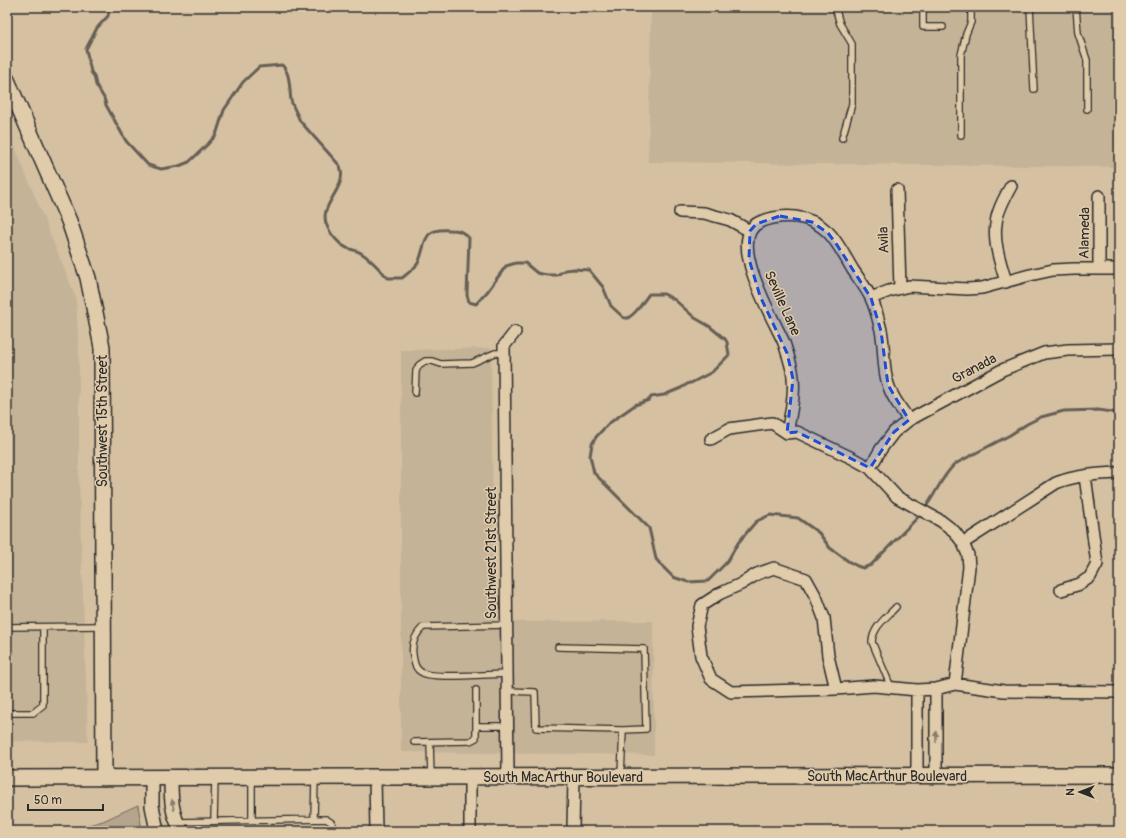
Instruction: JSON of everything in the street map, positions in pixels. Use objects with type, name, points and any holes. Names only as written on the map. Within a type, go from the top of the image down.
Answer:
[{"type":"main road","name":"Southwest 15th Street","points":[[7,80],[69,221],[88,278],[102,347],[104,778]]},
{"type":"main road","name":"South MacArthur Boulevard","points":[[7,778],[1119,775]]},
{"type":"street","points":[[1006,282],[997,244],[996,223],[1011,186]]},
{"type":"street","name":"Avila","points":[[896,190],[900,288]]},
{"type":"street","name":"Alameda","points":[[1098,269],[1099,196]]},
{"type":"street","points":[[680,212],[704,213],[730,220],[750,231],[756,224],[769,218],[780,216],[801,218],[820,225],[828,232],[871,298],[881,330],[888,385],[895,400],[909,420]]},
{"type":"street","name":"Seville Lane","points":[[750,231],[748,243],[749,259],[753,276],[767,310],[784,343],[792,371],[793,387],[787,433]]},
{"type":"street","points":[[871,298],[889,291],[909,286],[968,289],[982,288],[1053,270],[1119,269]]},
{"type":"street","name":"Southwest 21st Street","points":[[508,777],[504,346],[515,332]]},
{"type":"street","name":"Granada","points":[[870,468],[880,449],[894,432],[909,420],[1002,370],[1044,354],[1068,350],[1119,349]]},
{"type":"street","points":[[711,439],[729,430],[772,422],[787,433],[798,432],[870,468],[896,498],[915,507],[954,531],[963,543],[968,555],[969,567],[955,684]]},
{"type":"street","points":[[963,543],[1056,483],[1067,479],[1084,476],[1119,473]]},
{"type":"street","points":[[1061,590],[1080,584],[1090,577],[1097,564],[1084,476]]},
{"type":"street","points":[[836,689],[828,656],[824,618],[816,597],[806,580],[774,568],[757,574],[741,584],[719,594],[702,605],[697,626],[701,656],[711,679],[731,692],[836,689],[874,686],[917,690],[936,690],[955,684],[1004,691],[1119,692]]},
{"type":"street","points":[[917,690],[917,776]]},
{"type":"street","points":[[936,690],[936,776]]},
{"type":"street","points":[[375,777],[376,831]]},
{"type":"street","points":[[470,777],[470,831]]},
{"type":"street","points":[[573,831],[574,777]]},
{"type":"street","points":[[152,778],[152,806],[157,831]]},
{"type":"street","points":[[171,778],[172,802],[179,827]]},
{"type":"lane","points":[[834,7],[840,24],[852,44],[852,104],[842,138]]},
{"type":"lane","points":[[923,7],[923,27],[943,27]]},
{"type":"lane","points":[[961,135],[961,55],[966,34],[971,22],[971,7]]},
{"type":"lane","points":[[1030,7],[1034,88]]},
{"type":"lane","points":[[1076,7],[1078,33],[1086,60],[1087,109]]},
{"type":"lane","points":[[415,393],[416,371],[419,365],[425,361],[432,361],[440,364],[472,363],[495,353],[505,353]]},
{"type":"lane","points":[[891,687],[872,642],[872,635],[896,608]]},
{"type":"lane","points":[[506,625],[423,627],[414,639],[412,651],[416,667],[422,673],[429,675],[507,674]]},
{"type":"lane","points":[[7,627],[104,626]]},
{"type":"lane","points":[[7,713],[33,713],[43,705],[43,627]]},
{"type":"lane","points":[[507,691],[535,692],[536,728],[623,730],[646,729],[644,649],[558,647]]},
{"type":"lane","points":[[414,742],[470,741],[476,738],[476,690]]},
{"type":"lane","points":[[476,726],[507,726]]},
{"type":"lane","points":[[621,777],[623,730]]},
{"type":"lane","points":[[430,742],[430,777]]},
{"type":"lane","points":[[214,821],[215,778]]},
{"type":"lane","points":[[252,778],[252,820]]},
{"type":"lane","points":[[314,818],[315,778]]},
{"type":"lane","points":[[179,827],[214,821],[314,818],[326,819],[332,823],[333,831]]},
{"type":"highlighted area","points":[[780,216],[812,222],[828,233],[871,298],[881,331],[888,385],[909,420],[894,432],[870,468],[797,432],[787,433],[793,379],[787,353],[760,296],[749,259],[750,231],[756,224]]},
{"type":"shaded area","points":[[651,7],[1119,7],[1119,167],[648,162]]},
{"type":"shaded area","points":[[7,127],[76,298],[79,358],[79,480],[88,742],[7,741]]},
{"type":"shaded area","points":[[491,348],[494,622],[653,621],[654,755],[401,752],[401,350]]},
{"type":"shaded area","points":[[138,805],[142,831],[67,831],[103,821]]},
{"type":"waterway","points":[[110,7],[108,16],[97,28],[86,49],[91,72],[106,105],[126,141],[148,165],[161,169],[179,166],[189,162],[216,135],[224,110],[243,82],[259,67],[282,65],[287,73],[291,100],[300,121],[340,166],[342,174],[340,182],[326,212],[325,220],[329,231],[342,245],[365,255],[388,278],[402,278],[415,267],[421,256],[424,244],[429,234],[434,231],[453,230],[462,232],[469,238],[467,295],[469,302],[476,304],[506,266],[516,263],[525,263],[537,273],[547,275],[557,275],[565,270],[589,270],[603,287],[611,306],[624,318],[628,318],[635,313],[649,294],[664,294],[675,300],[695,318],[709,326],[725,339],[727,342],[729,355],[712,372],[681,388],[664,395],[651,397],[649,400],[635,405],[608,424],[596,437],[592,444],[590,456],[594,473],[649,528],[656,559],[673,577],[688,582],[708,581],[727,562],[738,543],[753,525],[757,521],[770,515],[798,518],[819,533],[830,548],[848,561],[863,568],[871,565],[921,514]]},
{"type":"waterway","points":[[924,509],[950,469],[955,464],[1041,417],[1064,411],[1098,410],[1119,413]]}]
